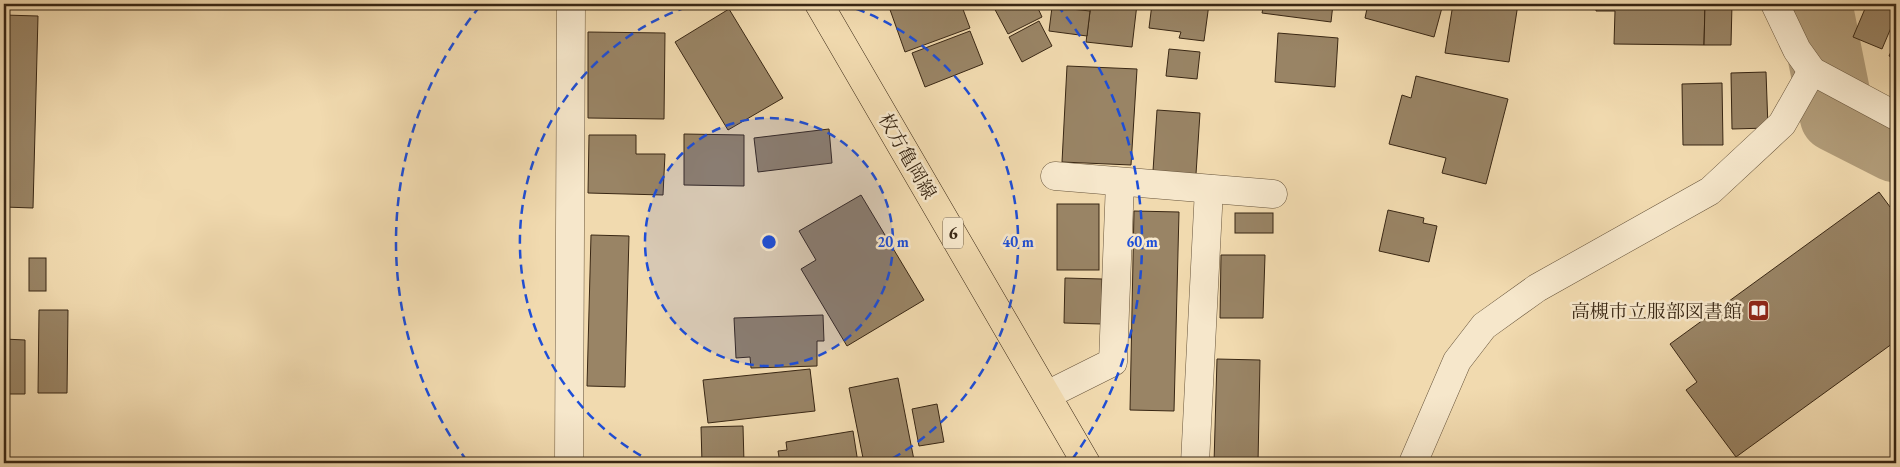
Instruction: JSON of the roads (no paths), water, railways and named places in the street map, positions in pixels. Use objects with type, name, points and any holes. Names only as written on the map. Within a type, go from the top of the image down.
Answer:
[{"type":"main road","name":"枚方亀岡線","points":[[819,4],[1086,463]]},
{"type":"street","points":[[569,463],[571,4]]},
{"type":"street","points":[[1775,4],[1796,50],[1812,71],[1896,116]]},
{"type":"street","points":[[1413,463],[1457,361],[1484,326],[1537,288],[1710,191],[1782,124],[1812,71]]},
{"type":"street","points":[[1055,176],[1273,194]]},
{"type":"street","points":[[1047,395],[1114,362],[1120,182]]},
{"type":"street","points":[[1195,463],[1210,189]]},
{"type":"waterway","points":[[1815,6],[1837,115],[1896,145]]},
{"type":"place","name":"高槻市立服部図書館","points":[[1758,311]]}]
